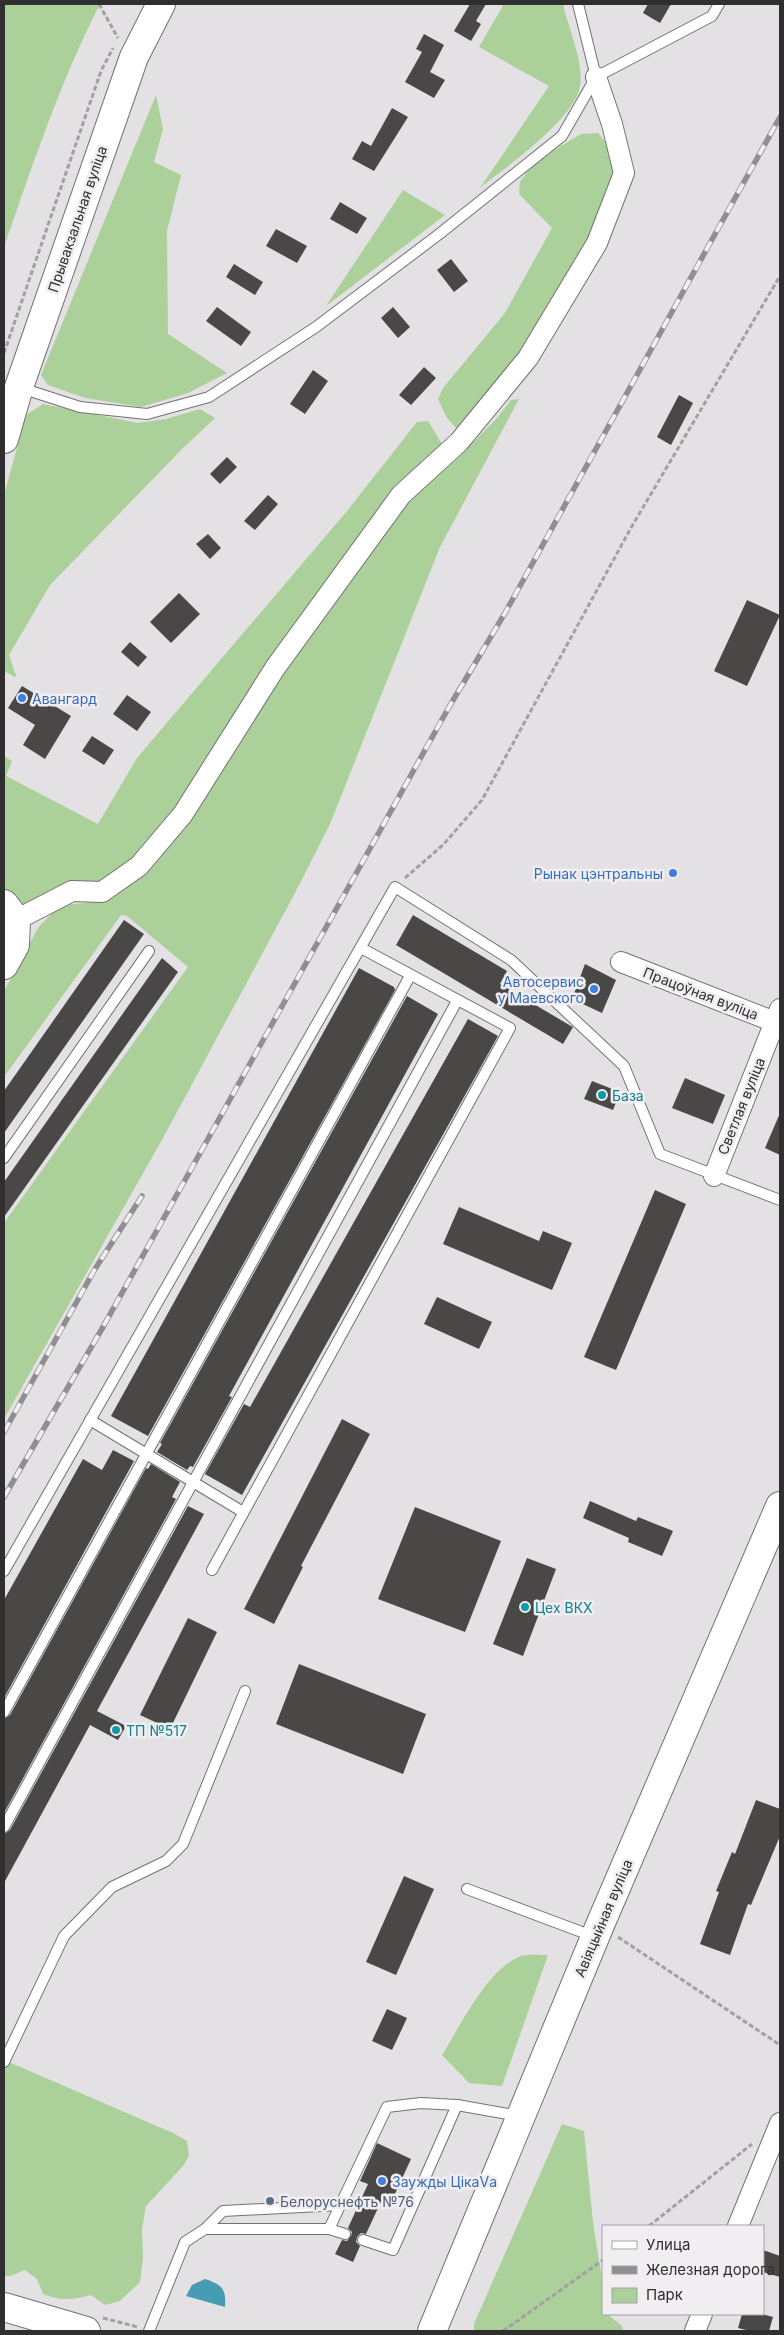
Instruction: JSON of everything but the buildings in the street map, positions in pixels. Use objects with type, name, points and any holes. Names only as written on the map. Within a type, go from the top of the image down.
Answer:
[{"type":"street","name":"Прывакзальная вуліца","points":[[4,439],[19,387],[134,57],[161,4]]},
{"type":"street","points":[[4,965],[15,945],[10,912],[72,891],[102,892],[139,866],[183,814],[275,668],[401,494],[459,442],[528,358],[597,243],[624,172],[612,124],[596,77]]},
{"type":"street","name":"Працоўная вуліца","points":[[621,962],[778,1018]]},
{"type":"street","name":"Светлая вуліца","points":[[714,1176],[778,1018]]},
{"type":"street","name":"Авіяцыйная вуліца","points":[[432,2331],[519,2116],[597,1931],[780,1506]]},
{"type":"street","points":[[738,2225],[780,2124]]},
{"type":"street","points":[[4,2307],[86,2331]]},
{"type":"street","points":[[694,2331],[702,2315]]},
{"type":"lane","points":[[578,4],[596,77]]},
{"type":"lane","points":[[19,387],[80,407],[147,414],[209,397],[316,327],[438,235],[562,136],[596,77],[712,16],[719,4]]},
{"type":"lane","points":[[4,1571],[395,887],[511,960],[624,1066],[660,1154],[780,1200]]},
{"type":"lane","points":[[212,1570],[510,1028],[361,948]]},
{"type":"lane","points":[[4,1158],[149,951]]},
{"type":"lane","points":[[4,1712],[410,976]]},
{"type":"lane","points":[[4,1827],[458,1001]]},
{"type":"lane","points":[[90,1420],[243,1512]]},
{"type":"lane","points":[[4,2062],[64,1936],[112,1887],[166,1861],[183,1844],[245,1691]]},
{"type":"lane","points":[[467,1889],[597,1931]]},
{"type":"lane","points":[[329,2229],[387,2107],[421,2102],[457,2105],[519,2116]]},
{"type":"lane","points":[[363,2240],[393,2250],[457,2105]]},
{"type":"lane","points":[[149,2331],[185,2242],[205,2228],[223,2211],[340,2205]]},
{"type":"lane","points":[[205,2228],[329,2229],[345,2234]]},
{"type":"path","points":[[99,4],[118,38]]},
{"type":"path","points":[[4,353],[101,70],[122,29]]},
{"type":"path","points":[[395,887],[442,845],[482,800],[632,526],[780,276]]},
{"type":"path","points":[[597,1931],[780,2045]]},
{"type":"path","points":[[650,2225],[757,2139]]},
{"type":"path","points":[[503,2331],[602,2261]]},
{"type":"green space","points":[[4,4],[100,4],[60,93],[4,247]]},
{"type":"green space","points":[[504,4],[563,4],[578,55],[581,76],[580,86],[575,99],[566,113],[553,127],[538,142],[480,188],[549,86],[479,47]]},
{"type":"green space","points":[[156,95],[163,129],[154,162],[181,175],[167,231],[168,334],[227,373],[188,393],[141,407],[85,398],[48,385],[41,375]]},
{"type":"green space","points":[[598,133],[613,151],[612,175],[596,232],[528,354],[468,426],[456,428],[447,418],[438,399],[443,388],[505,313],[552,228],[519,194],[520,182],[534,162],[581,134]]},
{"type":"green space","points":[[403,190],[445,215],[326,306]]},
{"type":"green space","points":[[519,399],[440,547],[330,824],[163,1138],[4,1419],[4,1223],[188,967],[127,916],[121,915],[4,1077],[4,991],[38,928],[60,905],[100,902],[155,859],[288,664],[410,496],[454,462],[497,418],[511,400]]},
{"type":"green space","points":[[43,404],[138,423],[166,419],[200,409],[215,418],[183,448],[50,585],[9,655],[15,677],[4,671],[4,495],[26,415]]},
{"type":"green space","points":[[428,421],[442,444],[420,468],[173,815],[137,855],[106,880],[66,888],[22,909],[4,896],[4,756],[12,761],[6,776],[98,824],[137,758],[347,511],[417,422]]},
{"type":"green space","points":[[524,1955],[548,1955],[502,2086],[469,2083],[442,2055],[466,2014],[486,1985],[509,1963]]},
{"type":"green space","points":[[4,2060],[173,2133],[187,2141],[189,2156],[183,2166],[146,2206],[142,2229],[143,2258],[140,2282],[120,2301],[105,2305],[91,2295],[72,2299],[55,2298],[43,2294],[37,2279],[25,2270],[10,2276],[4,2276]]},
{"type":"green space","points":[[562,2124],[584,2131],[593,2223],[602,2279],[602,2315],[608,2315],[622,2326],[623,2331],[474,2331],[474,2324]]},
{"type":"water","points":[[205,2279],[216,2283],[222,2288],[225,2296],[225,2307],[186,2296],[192,2285]]},
{"type":"railway","points":[[4,1497],[103,1327],[449,707],[505,613],[780,117]]},
{"type":"railway","points":[[4,1432],[95,1269],[142,1196]]},
{"type":"place","name":"Авангард","points":[[22,698]]},
{"type":"place","name":"Рынак цэнтральны","points":[[673,873]]},
{"type":"place","name":"Автосервис у Маевского","points":[[594,989]]},
{"type":"place","name":"База","points":[[602,1095]]},
{"type":"place","name":"Цех ВКХ","points":[[525,1607]]},
{"type":"place","name":"ТП №517","points":[[116,1730]]},
{"type":"place","name":"Заужды ЦікаVа","points":[[382,2181]]},
{"type":"place","name":"Белоруснефть №76","points":[[270,2201]]}]
